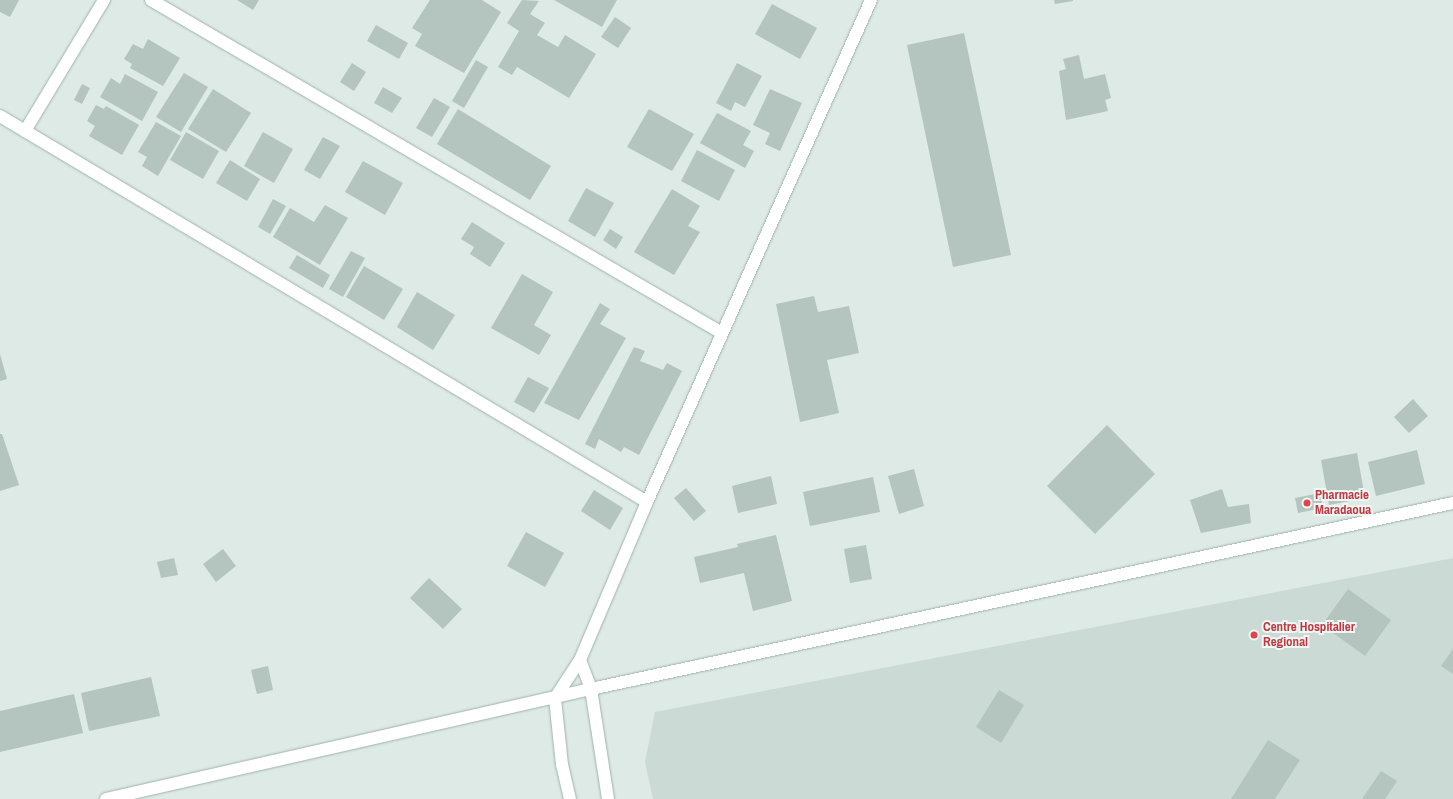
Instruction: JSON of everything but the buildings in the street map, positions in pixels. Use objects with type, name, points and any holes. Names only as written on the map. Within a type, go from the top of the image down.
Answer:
[{"type":"street","points":[[25,131],[104,0]]},
{"type":"street","points":[[151,0],[722,333]]},
{"type":"street","points":[[570,799],[562,765],[555,698],[580,660],[647,502],[871,0]]},
{"type":"street","points":[[0,116],[647,502]]},
{"type":"street","points":[[106,799],[591,689],[1453,503]]},
{"type":"street","points":[[580,660],[591,689],[608,799]]},
{"type":"shaded area","name":"Centre Hospitalier Regional","points":[[1453,558],[1453,799],[653,799],[645,762],[655,712]]},
{"type":"place","name":"Pharmacie Maradaoua","points":[[1307,503]]},
{"type":"place","name":"Centre Hospitalier Regional","points":[[1254,635]]}]
